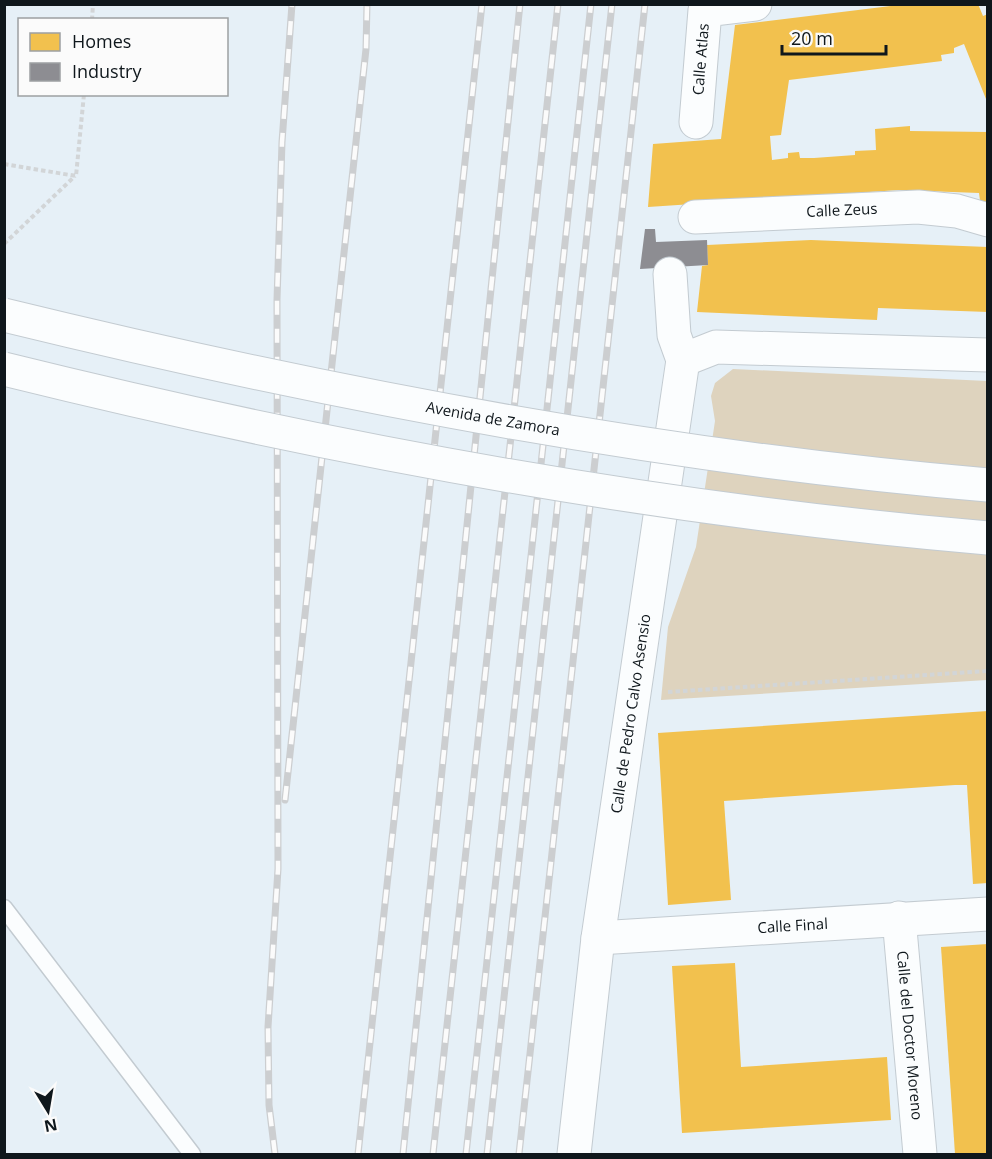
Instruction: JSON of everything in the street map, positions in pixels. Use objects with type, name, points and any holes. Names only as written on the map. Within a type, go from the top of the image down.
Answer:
[{"type":"main road","name":"Calle Atlas","points":[[696,122],[705,10],[755,4]]},
{"type":"main road","name":"Calle Zeus","points":[[695,217],[918,207],[957,211],[987,220]]},
{"type":"main road","name":"Calle de Pedro Calvo Asensio","points":[[574,1155],[598,938],[683,360],[674,335],[670,274]]},
{"type":"main road","name":"Avenida de Zamora","points":[[4,315],[166,354],[429,406],[603,436],[765,460],[987,485]]},
{"type":"main road","points":[[683,360],[716,347],[987,355]]},
{"type":"main road","points":[[4,369],[167,409],[372,450],[594,490],[759,513],[987,538]]},
{"type":"main road","name":"Calle Final","points":[[598,938],[987,914]]},
{"type":"main road","name":"Calle del Doctor Moreno","points":[[899,918],[920,1155]]},
{"type":"lane","points":[[4,908],[192,1155]]},
{"type":"path","points":[[4,244],[76,176],[84,96]]},
{"type":"path","points":[[4,164],[76,176]]},
{"type":"path","points":[[634,694],[987,671]]},
{"type":"shaded area","points":[[733,369],[987,381],[987,680],[661,700],[668,627],[696,547],[715,421],[711,396],[715,383]]},
{"type":"building: Homes","points":[[907,4],[978,4],[983,16],[988,14],[988,104],[964,44],[954,48],[954,53],[941,55],[942,61],[789,80],[781,135],[770,136],[772,160],[788,158],[788,153],[799,152],[800,158],[814,158],[855,155],[855,151],[876,150],[875,129],[910,126],[910,131],[988,132],[988,208],[981,208],[979,193],[899,190],[648,207],[653,144],[721,139],[735,25]]},
{"type":"building: Homes","points":[[811,240],[988,247],[988,312],[878,308],[877,320],[697,312],[702,266],[708,265],[707,245]]},
{"type":"building: Homes","points":[[988,711],[988,883],[973,884],[967,785],[955,785],[724,801],[731,900],[668,905],[658,733]]},
{"type":"building: Homes","points":[[988,944],[988,1154],[955,1154],[941,947]]},
{"type":"building: Homes","points":[[735,963],[741,1067],[887,1057],[891,1120],[682,1133],[672,966]]},
{"type":"building: Industry","points":[[645,229],[655,229],[656,242],[707,240],[708,265],[640,269]]},
{"type":"railway","points":[[275,1154],[269,1105],[268,1027],[278,869],[277,300],[282,142],[292,4]]},
{"type":"railway","points":[[285,800],[366,49],[367,4]]},
{"type":"railway","points":[[358,1154],[482,4]]},
{"type":"railway","points":[[403,1154],[520,4]]},
{"type":"railway","points":[[433,1154],[558,4]]},
{"type":"railway","points":[[466,1154],[591,4]]},
{"type":"railway","points":[[487,1154],[612,4]]},
{"type":"railway","points":[[519,1154],[645,4]]}]
